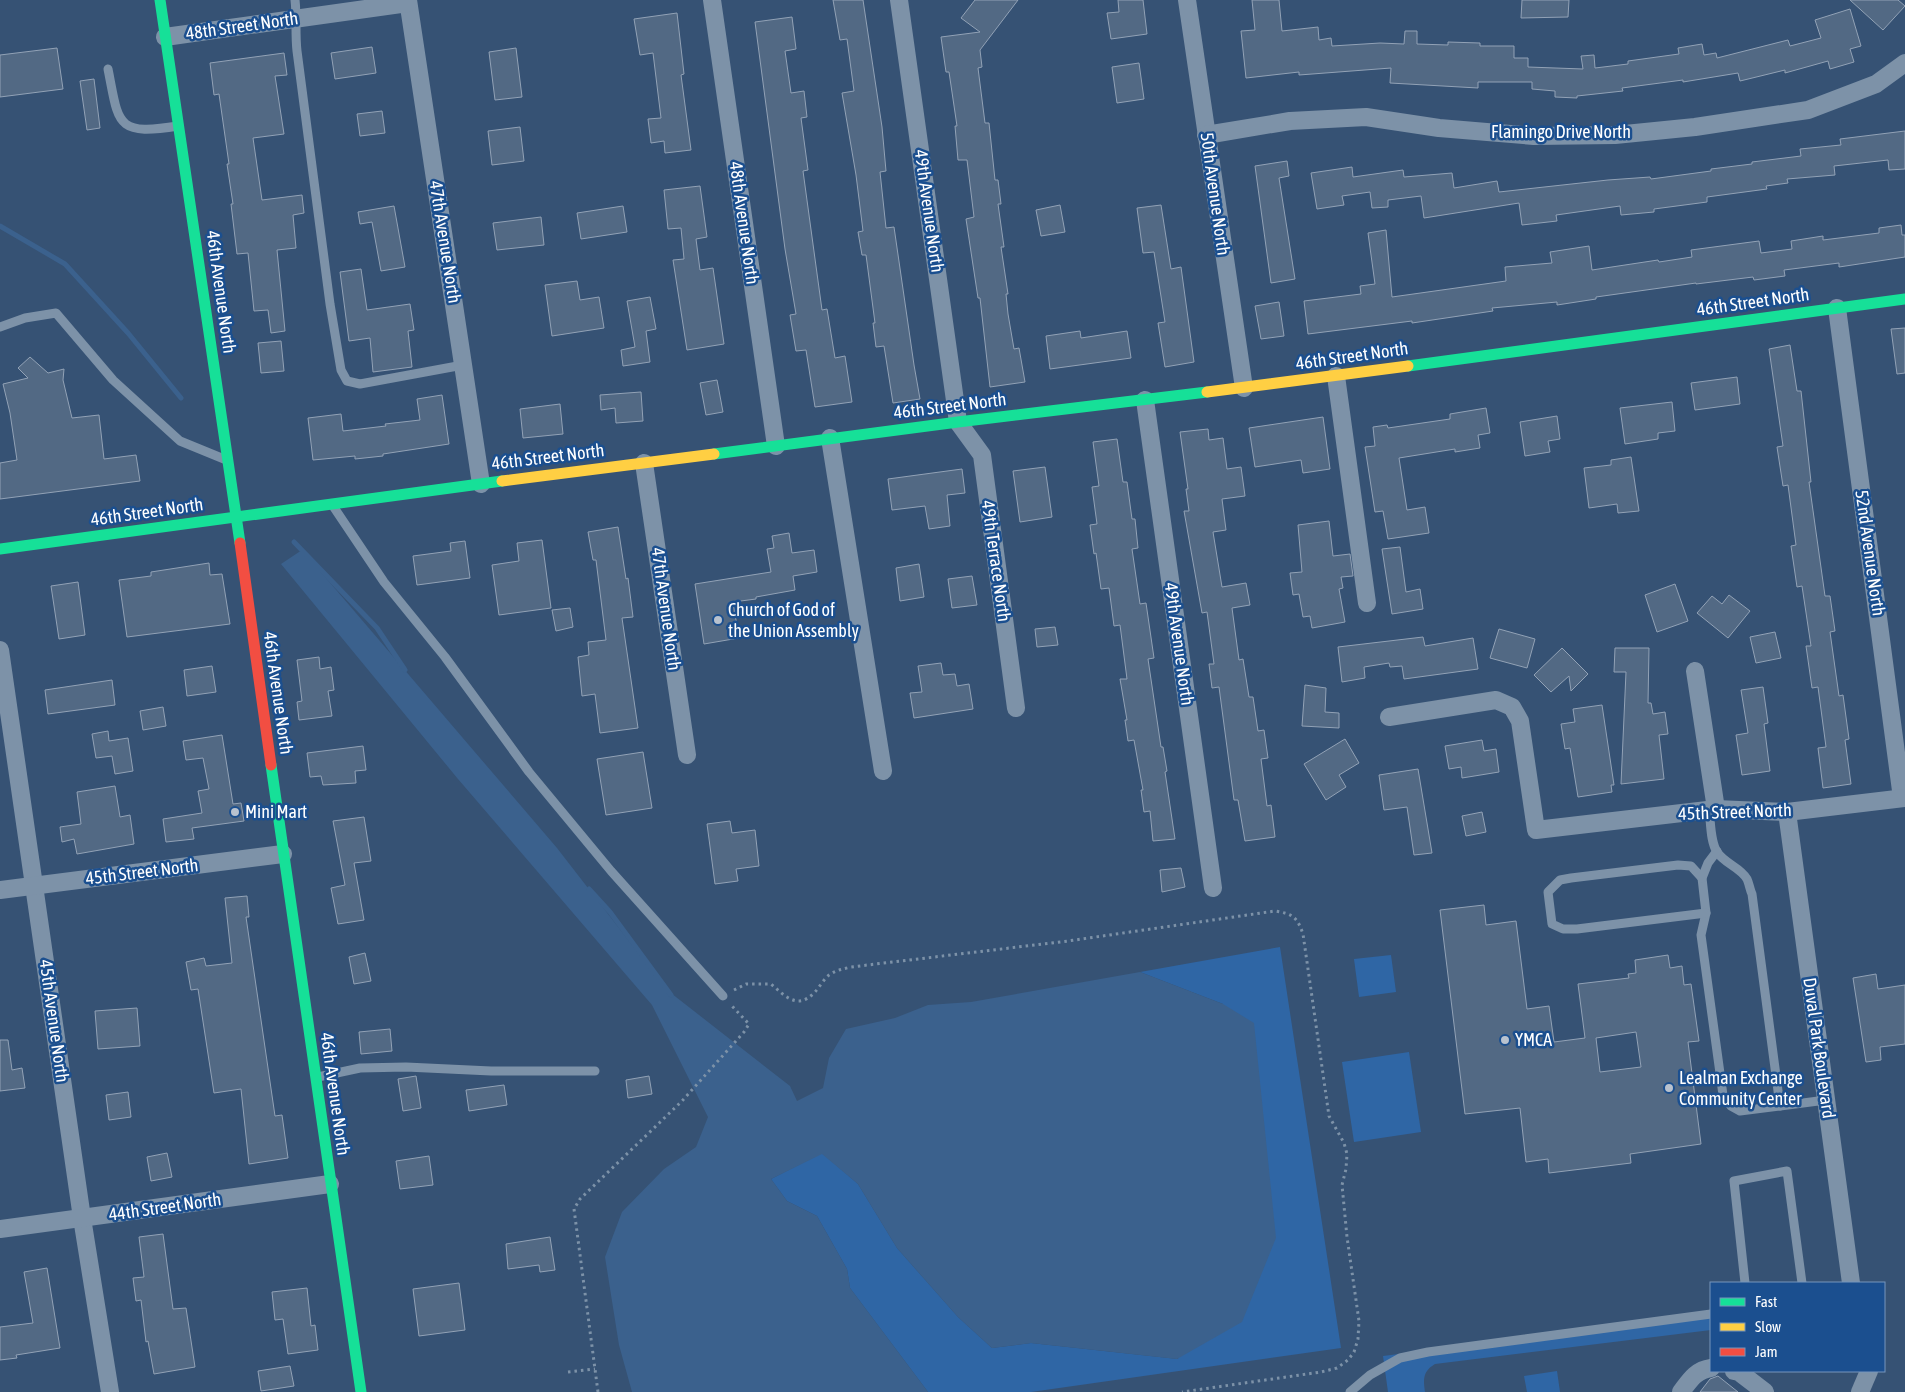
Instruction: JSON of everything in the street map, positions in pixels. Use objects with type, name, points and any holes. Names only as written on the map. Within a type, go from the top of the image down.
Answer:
[{"type":"street","name":"46th Avenue North","points":[[160,0],[228,460],[361,1392]]},
{"type":"street","name":"48th Avenue North","points":[[712,0],[776,446]]},
{"type":"street","name":"49th Avenue North","points":[[900,0],[958,422]]},
{"type":"street","name":"50th Avenue North","points":[[1187,0],[1244,388]]},
{"type":"street","name":"48th Street North","points":[[165,37],[408,1]]},
{"type":"street","name":"47th Avenue North","points":[[408,1],[481,484]]},
{"type":"street","name":"Flamingo Drive North","points":[[1206,135],[1290,121],[1366,117],[1439,128],[1534,136],[1615,135],[1695,128],[1808,110],[1876,84],[1905,64]]},
{"type":"street","name":"46th Street North","points":[[0,549],[830,438],[1336,376],[1905,299]]},
{"type":"street","name":"52nd Avenue North","points":[[1837,308],[1904,798]]},
{"type":"street","points":[[1336,376],[1367,604]]},
{"type":"street","name":"49th Avenue North","points":[[1145,400],[1213,888]]},
{"type":"street","name":"49th Terrace North","points":[[958,422],[982,455],[1016,708]]},
{"type":"street","points":[[830,438],[883,771]]},
{"type":"street","name":"47th Avenue North","points":[[644,463],[687,755]]},
{"type":"street","name":"45th Avenue North","points":[[0,650],[82,1218],[110,1392]]},
{"type":"street","points":[[1695,671],[1712,809]]},
{"type":"street","name":"45th Street North","points":[[1388,717],[1496,700],[1512,707],[1520,721],[1536,830],[1712,809],[1787,812],[1904,798]]},
{"type":"street","name":"Duval Park Boulevard","points":[[1787,812],[1851,1282]]},
{"type":"street","name":"45th Street North","points":[[0,890],[283,854]]},
{"type":"street","name":"44th Street North","points":[[0,1229],[330,1184]]},
{"type":"street","points":[[1681,1392],[1694,1375],[1702,1369],[1710,1368]]},
{"type":"street","points":[[1739,1372],[1765,1392]]},
{"type":"lane","points":[[295,0],[298,18],[295,31],[297,51],[329,294],[341,370],[347,381],[360,384],[463,365]]},
{"type":"lane","points":[[108,68],[116,111],[120,119],[130,127],[141,130],[178,126]]},
{"type":"lane","points":[[0,327],[25,318],[56,313],[113,380],[180,441],[228,460]]},
{"type":"lane","points":[[331,504],[384,582],[444,657],[529,772],[611,871],[724,996]]},
{"type":"lane","points":[[1712,809],[1714,844],[1717,851],[1722,858],[1747,879],[1752,894],[1780,1106]]},
{"type":"lane","points":[[1717,851],[1708,863],[1702,878],[1706,913],[1701,935],[1723,1095],[1731,1106],[1740,1111],[1826,1100]]},
{"type":"lane","points":[[1702,878],[1691,866],[1678,866],[1560,880],[1548,892],[1552,924],[1563,929],[1577,929],[1706,913]]},
{"type":"lane","points":[[315,1078],[360,1068],[406,1067],[491,1071],[595,1071]]},
{"type":"lane","points":[[1745,1282],[1734,1181],[1786,1172],[1802,1282]]},
{"type":"lane","points":[[1350,1392],[1370,1375],[1400,1358],[1428,1352],[1710,1314]]},
{"type":"path","points":[[598,1392],[574,1209],[580,1199],[682,1100],[744,1032],[748,1024],[724,996],[746,984],[771,984],[790,1000],[806,1000],[828,976],[838,970],[851,967],[1068,941],[1275,911],[1289,913],[1298,921],[1303,934],[1329,1116],[1344,1143],[1347,1154],[1342,1185],[1359,1321],[1358,1339],[1354,1352],[1348,1360],[1337,1368],[1321,1372],[1182,1392]]},
{"type":"path","points":[[568,1372],[594,1369]]},
{"type":"shaded area","points":[[302,550],[557,848],[667,990],[790,1086],[797,1101],[823,1088],[829,1058],[846,1029],[895,1018],[928,1005],[971,1002],[1140,972],[1223,1004],[1254,1023],[1276,1238],[1242,1322],[1177,1359],[1031,1343],[992,1348],[958,1317],[897,1248],[858,1184],[822,1154],[771,1179],[787,1201],[817,1216],[847,1269],[850,1288],[928,1392],[632,1392],[619,1345],[605,1257],[622,1212],[664,1169],[696,1147],[708,1117],[652,1005],[458,779],[281,564]]},
{"type":"shaded area","points":[[1280,947],[1341,1348],[1031,1392],[928,1392],[850,1288],[847,1269],[817,1216],[787,1201],[771,1179],[822,1153],[858,1184],[897,1248],[958,1317],[992,1348],[1031,1343],[1178,1359],[1223,1004],[1140,972]]},
{"type":"shaded area","points":[[1391,955],[1396,992],[1359,997],[1354,959]]},
{"type":"shaded area","points":[[1409,1052],[1421,1132],[1354,1142],[1342,1062]]},
{"type":"shaded area","points":[[1710,1314],[1710,1330],[1435,1364],[1426,1373],[1425,1392],[1388,1392],[1383,1356]]},
{"type":"shaded area","points":[[1557,1371],[1560,1392],[1527,1392],[1524,1376]]},
{"type":"building","points":[[833,0],[863,0],[882,127],[886,171],[880,172],[886,228],[894,227],[920,399],[893,403],[884,346],[876,347],[873,323],[875,323],[866,255],[862,255],[858,232],[863,231],[856,175],[842,93],[854,91],[847,39],[840,40]]},
{"type":"building","points":[[975,0],[1018,0],[980,50],[982,67],[978,68],[985,123],[989,123],[995,180],[998,180],[1001,204],[998,204],[1004,247],[1001,247],[1008,294],[1006,294],[1008,314],[1014,349],[1019,348],[1025,382],[990,387],[980,298],[978,298],[966,219],[974,217],[967,160],[958,160],[955,126],[957,126],[949,72],[946,72],[941,37],[980,32],[961,18]]},
{"type":"building","points":[[1118,0],[1143,0],[1147,34],[1111,39],[1107,13],[1119,12]]},
{"type":"building","points":[[1252,0],[1279,0],[1282,31],[1318,27],[1319,40],[1331,38],[1332,46],[1380,43],[1404,44],[1405,31],[1417,31],[1417,44],[1448,45],[1448,42],[1480,43],[1480,46],[1514,46],[1514,58],[1528,58],[1528,67],[1583,69],[1581,56],[1594,55],[1595,68],[1628,64],[1628,61],[1679,54],[1678,48],[1702,44],[1704,55],[1716,53],[1717,58],[1788,40],[1790,46],[1821,38],[1815,20],[1850,9],[1861,46],[1850,49],[1854,62],[1830,69],[1828,61],[1785,73],[1785,70],[1740,81],[1738,73],[1683,82],[1683,80],[1622,88],[1623,91],[1577,96],[1577,98],[1555,97],[1555,91],[1532,89],[1532,82],[1478,82],[1478,88],[1390,83],[1391,68],[1299,75],[1299,72],[1246,78],[1241,31],[1255,30]]},
{"type":"building","points":[[1522,0],[1569,0],[1568,17],[1521,18]]},
{"type":"building","points":[[1850,0],[1898,0],[1905,6],[1883,30]]},
{"type":"building","points":[[677,13],[684,74],[681,75],[691,150],[665,153],[664,141],[651,143],[648,119],[661,118],[653,53],[640,55],[634,19]]},
{"type":"building","points":[[792,17],[796,49],[785,51],[791,93],[804,91],[807,117],[801,118],[808,170],[803,171],[822,310],[827,309],[835,358],[845,356],[852,402],[815,407],[806,350],[796,351],[790,315],[796,314],[785,249],[755,22]]},
{"type":"building","points":[[372,47],[376,73],[335,79],[331,53]]},
{"type":"building","points":[[57,48],[63,89],[0,97],[0,55]]},
{"type":"building","points":[[516,48],[522,97],[495,100],[489,52]]},
{"type":"building","points":[[284,53],[287,75],[275,76],[284,134],[253,138],[262,200],[302,195],[304,213],[293,215],[296,248],[277,250],[285,331],[271,333],[268,310],[254,311],[248,253],[237,254],[231,204],[233,204],[227,164],[229,164],[219,94],[214,95],[210,63]]},
{"type":"building","points":[[1139,63],[1144,99],[1117,103],[1112,67]]},
{"type":"building","points":[[94,79],[100,128],[87,130],[80,81]]},
{"type":"building","points":[[382,111],[385,133],[360,136],[357,114]]},
{"type":"building","points":[[520,127],[524,161],[492,165],[488,131]]},
{"type":"building","points":[[1905,131],[1905,169],[1889,170],[1888,160],[1834,166],[1835,175],[1787,179],[1788,183],[1766,186],[1767,189],[1707,197],[1707,202],[1654,209],[1654,212],[1621,215],[1620,206],[1556,215],[1557,221],[1522,225],[1519,203],[1424,218],[1421,196],[1388,200],[1388,207],[1372,208],[1370,192],[1342,196],[1344,205],[1317,209],[1311,173],[1352,167],[1353,177],[1403,170],[1404,177],[1452,173],[1454,188],[1497,181],[1499,192],[1608,180],[1650,177],[1651,179],[1711,171],[1711,169],[1752,164],[1752,162],[1801,156],[1800,149],[1841,145],[1840,139]]},
{"type":"building","points":[[1287,161],[1289,176],[1279,178],[1295,279],[1271,283],[1255,166]]},
{"type":"building","points":[[700,186],[707,237],[696,239],[700,270],[713,268],[724,344],[687,350],[673,260],[684,259],[681,228],[668,229],[664,190]]},
{"type":"building","points":[[1060,205],[1065,232],[1041,236],[1036,210]]},
{"type":"building","points":[[1161,205],[1171,269],[1181,267],[1194,362],[1165,367],[1158,323],[1165,322],[1154,252],[1143,253],[1137,208]]},
{"type":"building","points":[[394,206],[405,267],[381,271],[372,222],[360,224],[358,212]]},
{"type":"building","points":[[623,206],[627,232],[581,239],[577,213]]},
{"type":"building","points":[[541,217],[544,245],[497,250],[493,223]]},
{"type":"building","points":[[1901,225],[1902,235],[1905,235],[1905,257],[1839,267],[1839,263],[1784,270],[1785,276],[1754,280],[1753,277],[1696,283],[1596,297],[1596,299],[1557,305],[1557,302],[1492,308],[1493,311],[1412,323],[1412,321],[1308,334],[1304,301],[1361,294],[1360,286],[1375,284],[1368,233],[1386,230],[1392,297],[1506,281],[1505,267],[1552,263],[1550,252],[1589,246],[1592,270],[1692,257],[1691,250],[1759,241],[1761,253],[1792,249],[1791,241],[1823,236],[1823,240],[1879,233],[1879,228]]},
{"type":"building","points":[[361,269],[367,310],[410,304],[414,330],[408,331],[412,367],[373,372],[370,338],[349,341],[340,272]]},
{"type":"building","points":[[577,281],[580,300],[599,297],[604,328],[552,336],[545,285]]},
{"type":"building","points":[[650,297],[656,329],[646,331],[650,362],[623,366],[621,350],[635,347],[627,301]]},
{"type":"building","points":[[1279,302],[1284,336],[1261,339],[1255,306]]},
{"type":"building","points":[[1905,328],[1905,373],[1897,374],[1891,329]]},
{"type":"building","points":[[1080,331],[1081,338],[1127,331],[1131,358],[1050,369],[1046,336]]},
{"type":"building","points":[[281,341],[284,371],[261,373],[258,343]]},
{"type":"building","points":[[1790,345],[1797,391],[1801,391],[1811,482],[1809,482],[1825,596],[1830,596],[1835,631],[1830,632],[1839,696],[1843,695],[1849,739],[1845,740],[1851,784],[1823,788],[1818,748],[1826,747],[1818,687],[1812,688],[1806,646],[1811,646],[1802,586],[1797,587],[1791,546],[1796,545],[1788,485],[1783,486],[1777,447],[1783,446],[1769,349]]},
{"type":"building","points":[[30,357],[48,373],[64,369],[63,380],[72,418],[99,415],[104,459],[136,455],[140,481],[0,499],[0,463],[17,460],[10,413],[3,384],[28,378],[18,368]]},
{"type":"building","points":[[1737,377],[1740,404],[1695,410],[1691,383]]},
{"type":"building","points":[[717,380],[723,412],[706,415],[700,383]]},
{"type":"building","points":[[641,392],[643,421],[616,423],[615,408],[601,410],[600,395]]},
{"type":"building","points":[[442,395],[449,444],[383,454],[383,456],[355,459],[355,456],[313,460],[308,418],[341,414],[343,431],[386,426],[385,424],[420,420],[417,399]]},
{"type":"building","points":[[1672,402],[1675,431],[1658,433],[1658,439],[1625,444],[1620,408]]},
{"type":"building","points":[[560,404],[563,434],[523,438],[520,409]]},
{"type":"building","points":[[1486,408],[1490,433],[1478,435],[1480,448],[1455,452],[1455,449],[1399,458],[1407,510],[1425,507],[1429,533],[1388,539],[1383,511],[1375,512],[1365,447],[1375,446],[1373,427],[1387,425],[1388,428],[1450,419],[1450,414]]},
{"type":"building","points":[[1557,416],[1560,439],[1548,441],[1550,452],[1525,456],[1520,422]]},
{"type":"building","points":[[1323,417],[1330,469],[1303,473],[1301,460],[1255,467],[1249,428]]},
{"type":"building","points":[[1208,429],[1209,440],[1223,438],[1227,469],[1241,467],[1245,496],[1222,499],[1226,530],[1213,532],[1222,587],[1246,583],[1250,605],[1232,608],[1239,660],[1243,659],[1249,697],[1253,697],[1258,731],[1264,730],[1268,758],[1261,759],[1267,806],[1271,805],[1275,837],[1245,841],[1238,800],[1234,800],[1219,687],[1212,688],[1209,664],[1214,664],[1207,612],[1202,613],[1184,511],[1189,511],[1186,489],[1188,489],[1180,432]]},
{"type":"building","points":[[1117,439],[1123,482],[1127,482],[1132,519],[1135,519],[1138,548],[1132,549],[1140,604],[1146,603],[1154,658],[1148,659],[1161,747],[1163,747],[1167,771],[1165,772],[1175,839],[1153,841],[1150,811],[1144,812],[1141,790],[1143,790],[1134,740],[1128,741],[1125,720],[1127,720],[1120,679],[1127,679],[1120,625],[1114,626],[1109,588],[1101,589],[1096,553],[1094,554],[1090,525],[1097,524],[1092,487],[1099,486],[1093,442]]},
{"type":"building","points":[[1631,457],[1639,511],[1618,513],[1617,504],[1589,508],[1584,468],[1611,465],[1611,460]]},
{"type":"building","points":[[1045,467],[1052,517],[1020,522],[1013,471]]},
{"type":"building","points":[[962,469],[965,493],[947,495],[950,526],[929,529],[925,506],[892,510],[888,479]]},
{"type":"building","points":[[1329,521],[1333,556],[1350,554],[1353,576],[1341,577],[1343,588],[1339,589],[1345,622],[1312,628],[1310,616],[1303,617],[1299,594],[1293,595],[1290,573],[1302,572],[1298,525]]},
{"type":"building","points":[[618,527],[633,617],[622,618],[638,728],[600,733],[595,694],[582,696],[578,657],[589,655],[588,642],[606,640],[596,560],[593,560],[588,532]]},
{"type":"building","points":[[789,533],[792,553],[814,550],[817,572],[793,576],[795,590],[733,602],[739,638],[704,644],[695,584],[771,572],[767,549],[774,548],[772,536]]},
{"type":"building","points":[[542,540],[551,608],[499,615],[492,565],[519,561],[517,543]]},
{"type":"building","points":[[465,541],[470,578],[417,585],[413,556],[451,551],[450,543]]},
{"type":"building","points":[[1400,547],[1406,592],[1420,589],[1423,609],[1392,614],[1382,549]]},
{"type":"building","points":[[209,563],[210,575],[222,574],[230,624],[127,637],[119,580],[151,576],[151,572]]},
{"type":"building","points":[[919,564],[924,597],[900,601],[896,568]]},
{"type":"building","points":[[972,576],[977,605],[952,608],[948,579]]},
{"type":"building","points":[[78,582],[85,635],[59,639],[51,586]]},
{"type":"building","points":[[1675,584],[1688,621],[1657,632],[1645,595]]},
{"type":"building","points":[[1729,595],[1750,611],[1728,638],[1697,613],[1712,596],[1722,604]]},
{"type":"building","points":[[570,608],[573,627],[556,631],[552,610]]},
{"type":"building","points":[[1055,627],[1058,645],[1037,647],[1035,629]]},
{"type":"building","points":[[1499,629],[1535,639],[1527,668],[1490,658]]},
{"type":"building","points":[[1775,632],[1781,658],[1756,663],[1750,637]]},
{"type":"building","points":[[1423,637],[1425,646],[1473,638],[1478,669],[1404,679],[1402,666],[1390,667],[1389,663],[1364,667],[1365,678],[1342,682],[1338,647]]},
{"type":"building","points":[[1562,648],[1588,674],[1571,691],[1569,676],[1551,692],[1534,675]]},
{"type":"building","points":[[1615,648],[1649,648],[1648,703],[1651,703],[1653,714],[1665,712],[1668,734],[1659,735],[1664,779],[1621,784],[1626,672],[1614,672]]},
{"type":"building","points":[[319,657],[320,669],[331,667],[334,690],[328,691],[332,716],[299,720],[297,702],[302,701],[297,660]]},
{"type":"building","points":[[941,663],[943,675],[955,674],[957,686],[969,684],[973,709],[914,718],[910,693],[922,692],[918,666]]},
{"type":"building","points":[[212,666],[216,692],[187,696],[184,670]]},
{"type":"building","points":[[112,680],[115,705],[48,714],[45,690]]},
{"type":"building","points":[[1305,685],[1326,688],[1325,712],[1339,713],[1339,728],[1302,726]]},
{"type":"building","points":[[1763,687],[1768,723],[1764,724],[1770,771],[1742,775],[1736,735],[1748,733],[1741,690]]},
{"type":"building","points":[[1602,705],[1614,785],[1611,785],[1612,792],[1578,797],[1570,748],[1565,749],[1561,724],[1575,722],[1573,709]]},
{"type":"building","points":[[163,707],[166,726],[143,730],[140,711]]},
{"type":"building","points":[[108,731],[109,741],[128,738],[133,771],[115,774],[112,756],[96,758],[92,734]]},
{"type":"building","points":[[222,735],[233,804],[241,803],[244,821],[192,828],[194,839],[166,842],[163,819],[202,813],[198,791],[209,789],[203,758],[186,760],[183,741]]},
{"type":"building","points":[[1345,739],[1359,763],[1339,775],[1346,787],[1326,800],[1304,764]]},
{"type":"building","points":[[1482,740],[1484,751],[1496,749],[1499,772],[1462,778],[1461,767],[1449,769],[1445,746]]},
{"type":"building","points":[[363,746],[366,770],[355,771],[356,783],[323,785],[321,776],[310,777],[307,753]]},
{"type":"building","points":[[643,752],[652,808],[606,815],[597,759]]},
{"type":"building","points":[[1418,769],[1432,853],[1414,855],[1407,807],[1384,810],[1379,775]]},
{"type":"building","points":[[115,786],[120,817],[130,815],[134,844],[77,854],[74,839],[62,842],[60,827],[81,824],[77,792]]},
{"type":"building","points":[[1482,812],[1486,832],[1466,836],[1462,816]]},
{"type":"building","points":[[364,817],[371,861],[354,863],[364,920],[338,924],[331,888],[345,885],[333,821]]},
{"type":"building","points":[[730,821],[732,833],[755,830],[759,866],[736,869],[738,881],[715,884],[707,824]]},
{"type":"building","points":[[1181,868],[1185,887],[1162,892],[1160,870]]},
{"type":"building","points":[[247,896],[249,917],[246,917],[275,1116],[282,1115],[288,1158],[249,1164],[241,1089],[214,1093],[198,989],[191,990],[186,962],[204,958],[206,966],[232,963],[225,898]]},
{"type":"building","name":"YMCA","points":[[1484,905],[1486,925],[1516,921],[1527,1009],[1549,1006],[1554,1042],[1585,1038],[1578,984],[1629,978],[1628,974],[1636,973],[1635,960],[1668,955],[1670,968],[1682,966],[1684,985],[1691,984],[1699,1041],[1688,1042],[1701,1144],[1630,1154],[1631,1163],[1549,1173],[1548,1159],[1526,1162],[1520,1108],[1465,1114],[1440,910]],"holes":[[[1636,1032],[1641,1067],[1600,1072],[1596,1038]]]},
{"type":"building","points":[[365,953],[371,981],[354,984],[349,957]]},
{"type":"building","points":[[1876,974],[1878,989],[1905,985],[1905,1044],[1880,1047],[1881,1060],[1866,1062],[1853,978]]},
{"type":"building","points":[[137,1008],[140,1046],[98,1049],[95,1011]]},
{"type":"building","points":[[390,1029],[392,1051],[361,1054],[359,1032]]},
{"type":"building","points":[[0,1040],[8,1040],[12,1070],[22,1068],[25,1088],[0,1091]]},
{"type":"building","points":[[416,1076],[421,1108],[403,1111],[398,1079]]},
{"type":"building","points":[[649,1076],[652,1094],[628,1098],[626,1080]]},
{"type":"building","points":[[504,1085],[507,1105],[469,1111],[466,1090]]},
{"type":"building","points":[[128,1092],[131,1117],[109,1120],[106,1095]]},
{"type":"building","points":[[167,1153],[172,1177],[151,1181],[147,1157]]},
{"type":"building","points":[[429,1156],[433,1185],[400,1189],[396,1161]]},
{"type":"building","points":[[163,1234],[173,1309],[186,1308],[195,1367],[154,1374],[148,1341],[146,1342],[141,1300],[136,1301],[133,1278],[144,1277],[139,1237]]},
{"type":"building","points":[[550,1237],[555,1270],[540,1272],[539,1265],[508,1269],[506,1244]]},
{"type":"building","points":[[47,1268],[60,1348],[16,1355],[17,1358],[0,1360],[0,1327],[33,1323],[24,1272]]},
{"type":"building","points":[[459,1283],[465,1330],[419,1336],[413,1289]]},
{"type":"building","points":[[307,1288],[311,1326],[315,1325],[318,1350],[288,1354],[283,1319],[275,1320],[272,1292]]},
{"type":"building","points":[[290,1366],[294,1386],[261,1391],[258,1371]]},
{"type":"building","points":[[1718,1376],[1738,1392],[1700,1392],[1710,1379]]},
{"type":"waterway","points":[[0,226],[65,264],[128,333],[181,398]]},
{"type":"waterway","points":[[294,542],[377,628],[405,670]]},
{"type":"waterway","points":[[589,889],[610,912],[671,995]]},
{"type":"traffic: fast","points":[[160,0],[240,543]]},
{"type":"traffic: fast","points":[[1408,366],[1905,299]]},
{"type":"traffic: fast","points":[[714,454],[1207,392]]},
{"type":"traffic: fast","points":[[0,549],[502,481]]},
{"type":"traffic: fast","points":[[271,765],[361,1392]]},
{"type":"traffic: slow","points":[[1207,392],[1408,366]]},
{"type":"traffic: slow","points":[[502,481],[714,454]]},
{"type":"traffic: jam","points":[[240,543],[271,765]]},
{"type":"place","name":"Church of God of the Union Assembly","points":[[718,620]]},
{"type":"place","name":"Mini Mart","points":[[235,812]]},
{"type":"place","name":"YMCA","points":[[1505,1040]]},
{"type":"place","name":"Lealman Exchange Community Center","points":[[1669,1088]]}]
